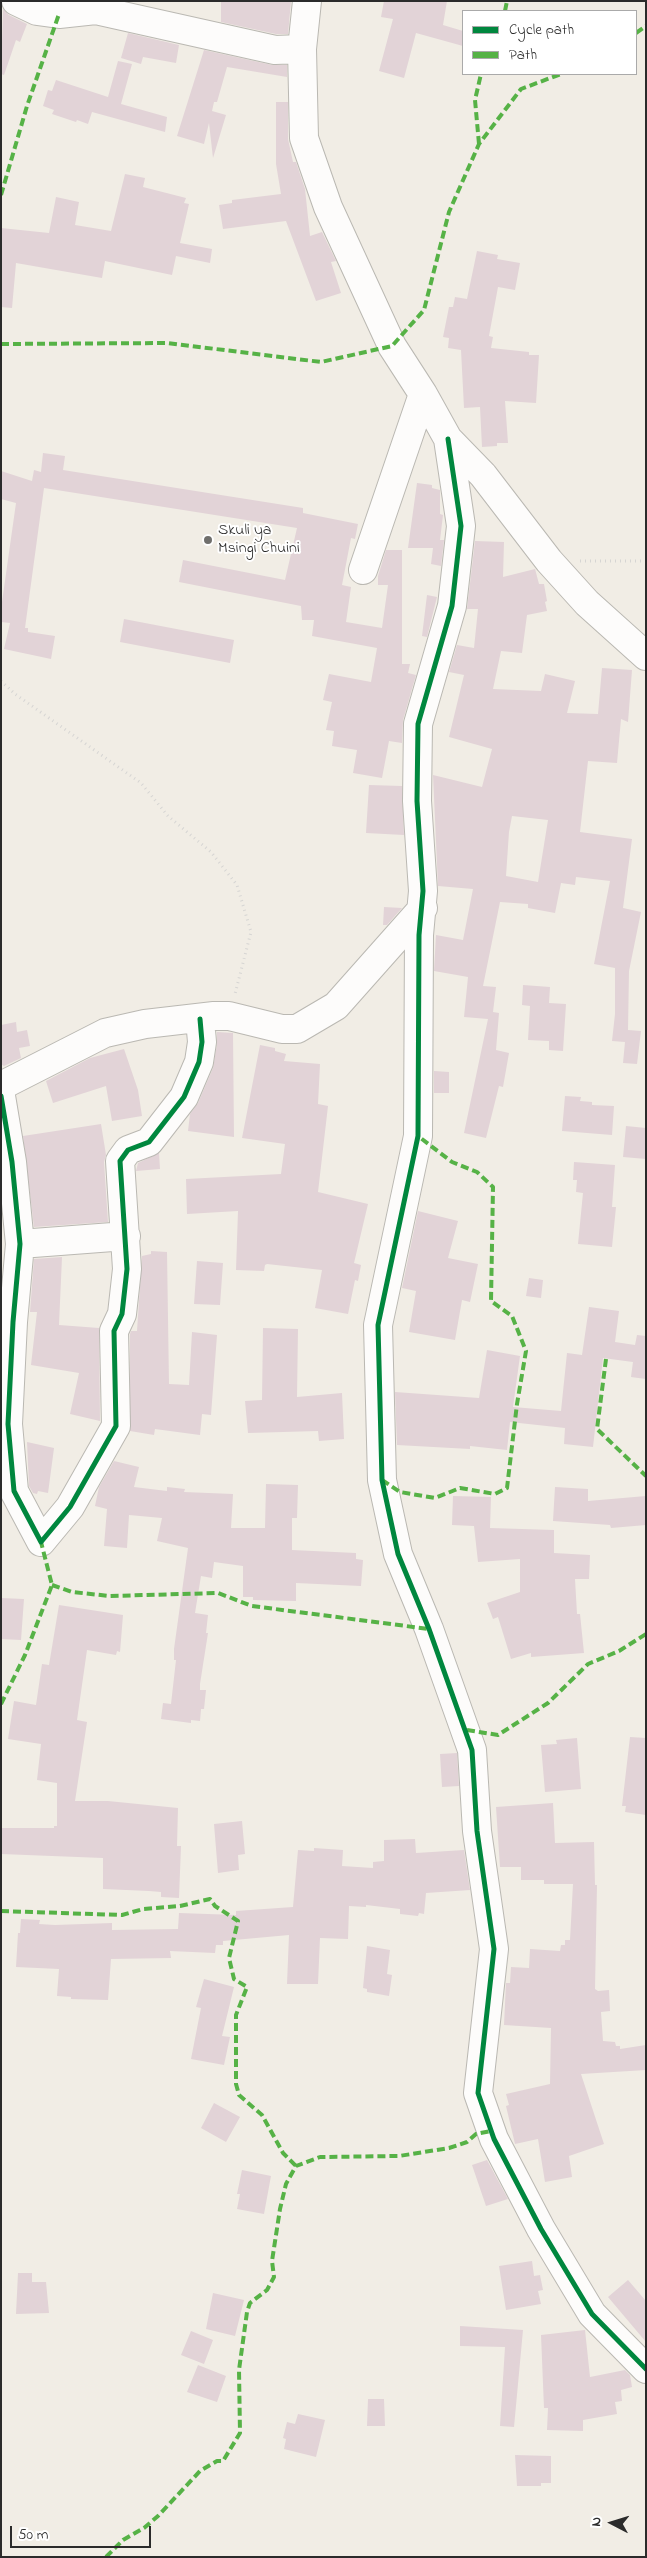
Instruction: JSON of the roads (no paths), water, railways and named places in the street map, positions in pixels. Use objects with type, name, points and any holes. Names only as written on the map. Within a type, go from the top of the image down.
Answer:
[{"type":"street","points":[[16,1],[37,11],[59,14],[96,10],[275,50],[302,48]]},
{"type":"street","points":[[307,1],[302,48],[304,138],[328,207],[392,346],[423,394],[448,439],[483,475],[549,561],[587,603],[646,656]]},
{"type":"street","points":[[363,570],[423,394]]},
{"type":"street","points":[[448,439],[461,526],[452,606],[418,724],[417,801],[422,908],[419,935],[418,1136],[378,1325],[382,1480],[398,1554],[433,1638],[472,1750],[477,1831],[494,1949],[478,2093],[494,2139],[546,2238],[592,2314],[646,2370]]},
{"type":"street","points":[[1,1086],[105,1034],[145,1024],[229,1016],[282,1029],[297,1029],[336,1006],[422,908]]},
{"type":"street","points":[[1,1096],[12,1162],[20,1244],[13,1322],[8,1424],[14,1491],[41,1542],[70,1507],[116,1426],[114,1331],[122,1314],[127,1269],[120,1160],[128,1150],[149,1142],[184,1097],[199,1062],[202,1042],[200,1019]]},
{"type":"street","points":[[20,1244],[126,1236]]},
{"type":"place","name":"Skuli ya Msingi Chuini","points":[[208,540]]}]
